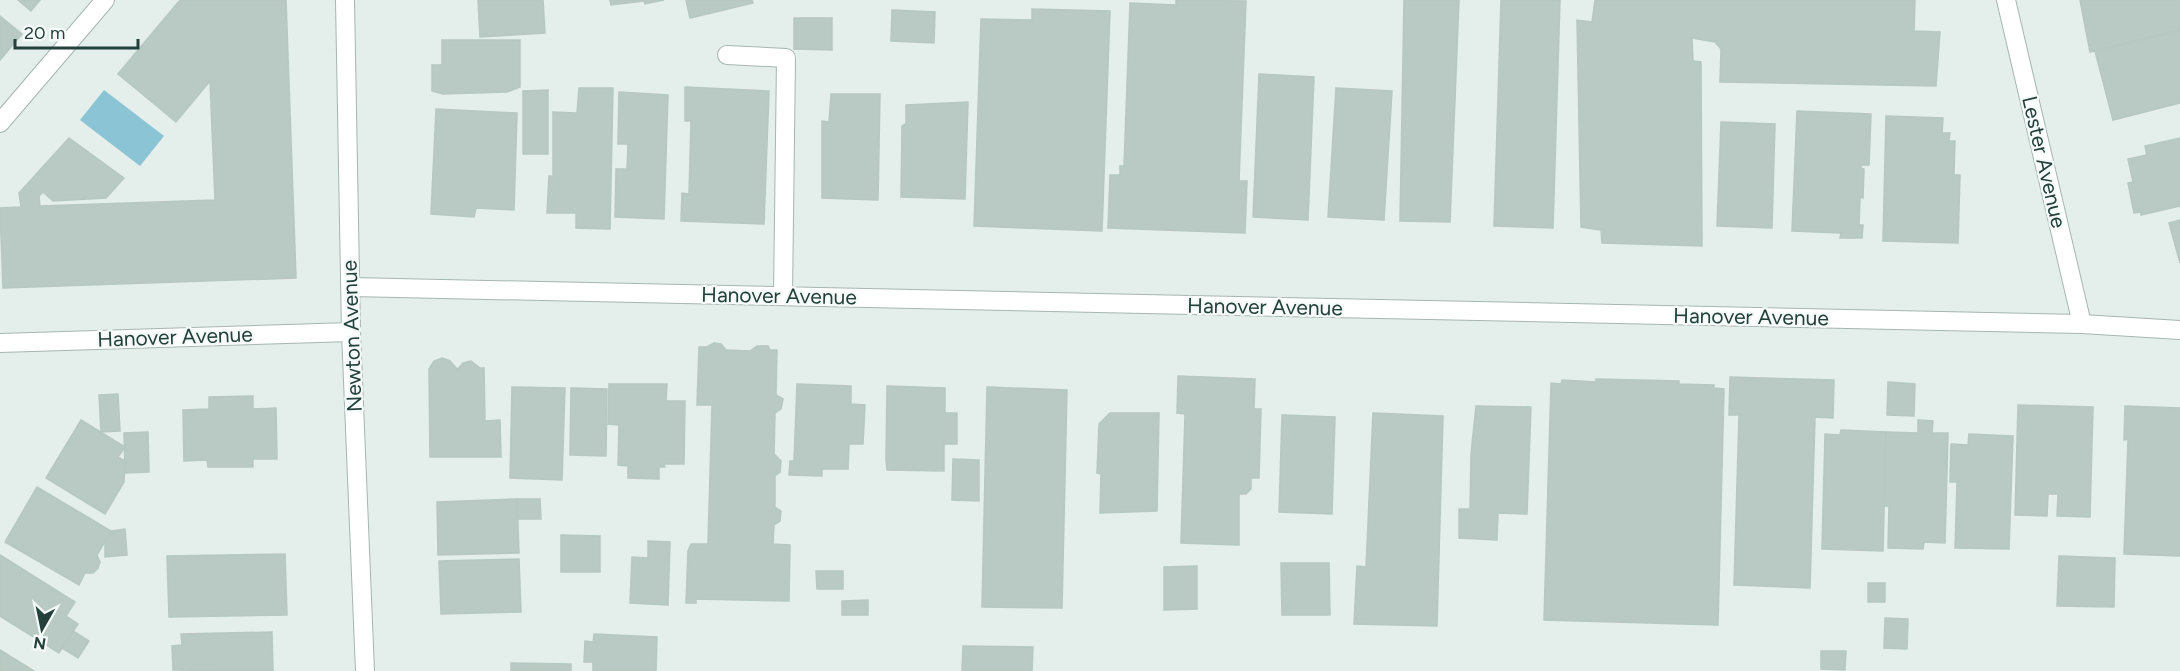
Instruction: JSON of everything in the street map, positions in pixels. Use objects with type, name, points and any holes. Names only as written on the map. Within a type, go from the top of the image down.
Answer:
[{"type":"street","points":[[0,123],[105,0]]},
{"type":"street","name":"Newton Avenue","points":[[345,0],[351,332],[365,671]]},
{"type":"street","name":"Lester Avenue","points":[[2006,0],[2082,324]]},
{"type":"street","points":[[727,55],[786,58],[783,296]]},
{"type":"street","name":"Hanover Avenue","points":[[351,287],[2082,324],[2180,330]]},
{"type":"street","name":"Hanover Avenue","points":[[0,343],[351,332]]},
{"type":"water","points":[[104,90],[164,136],[140,166],[80,120]]},
{"type":"building","points":[[18,0],[40,0],[31,11]]},
{"type":"building","points":[[180,0],[286,0],[296,278],[3,288],[0,208],[21,207],[19,193],[69,138],[124,178],[106,198],[53,201],[43,192],[39,196],[40,206],[215,200],[210,81],[176,122],[118,74]]},
{"type":"building","points":[[478,0],[543,0],[545,33],[480,37]]},
{"type":"building","points":[[610,0],[664,0],[645,4],[644,1],[611,5]]},
{"type":"building","points":[[686,0],[752,0],[753,3],[690,18]]},
{"type":"building","points":[[1176,0],[1246,1],[1239,181],[1247,181],[1245,233],[1108,228],[1110,175],[1120,175],[1120,166],[1124,166],[1130,3],[1176,5]]},
{"type":"building","points":[[1404,0],[1459,0],[1450,222],[1400,221]]},
{"type":"building","points":[[1501,0],[1560,0],[1553,228],[1494,226]]},
{"type":"building","points":[[1595,0],[1915,0],[1914,31],[1940,32],[1936,86],[1720,82],[1721,49],[1715,42],[1692,38],[1693,61],[1701,62],[1702,246],[1602,243],[1601,230],[1581,227],[1577,20],[1592,22]]},
{"type":"building","points":[[2080,0],[2180,0],[2180,30],[2090,52]]},
{"type":"building","points":[[1032,9],[1110,11],[1102,231],[974,226],[981,19],[1032,20]]},
{"type":"building","points":[[892,10],[935,12],[934,43],[891,41]]},
{"type":"building","points":[[0,16],[22,34],[0,60]]},
{"type":"building","points":[[794,18],[832,18],[832,50],[794,49]]},
{"type":"building","points":[[2180,30],[2180,103],[2113,120],[2095,51]]},
{"type":"building","points":[[442,40],[520,40],[520,87],[507,92],[443,94],[432,91],[432,65],[442,65]]},
{"type":"building","points":[[1259,74],[1314,77],[1308,220],[1253,217]]},
{"type":"building","points":[[685,87],[769,91],[764,224],[681,221],[682,193],[689,194],[691,121],[685,121]]},
{"type":"building","points":[[579,88],[613,88],[610,229],[576,228],[576,213],[547,213],[549,176],[553,176],[553,112],[577,113]]},
{"type":"building","points":[[1336,88],[1392,91],[1384,220],[1328,217]]},
{"type":"building","points":[[548,90],[548,154],[523,154],[523,91]]},
{"type":"building","points":[[619,92],[668,95],[664,219],[615,217],[616,169],[627,169],[628,144],[618,144]]},
{"type":"building","points":[[831,94],[880,94],[878,200],[822,198],[822,121],[829,122]]},
{"type":"building","points":[[968,102],[965,199],[901,197],[902,126],[906,124],[906,105]]},
{"type":"building","points":[[436,109],[517,113],[514,210],[476,208],[474,217],[431,214]]},
{"type":"building","points":[[1797,111],[1871,114],[1869,165],[1861,165],[1864,169],[1859,225],[1863,225],[1862,238],[1840,238],[1841,233],[1792,231]]},
{"type":"building","points":[[1886,116],[1943,118],[1942,133],[1950,133],[1949,141],[1955,141],[1954,175],[1960,175],[1958,243],[1883,241]]},
{"type":"building","points":[[1721,122],[1775,124],[1772,228],[1717,226]]},
{"type":"building","points":[[2180,138],[2180,206],[2141,215],[2141,212],[2134,213],[2128,183],[2133,182],[2128,159],[2147,155],[2145,146]]},
{"type":"building","points":[[2180,220],[2180,263],[2169,223]]},
{"type":"building","points":[[714,343],[721,344],[726,350],[750,351],[757,346],[768,346],[770,350],[777,350],[776,395],[783,399],[781,409],[775,413],[774,454],[781,461],[780,472],[775,476],[775,507],[781,511],[780,521],[774,525],[773,544],[790,545],[789,601],[696,599],[696,603],[686,603],[688,551],[691,544],[708,544],[712,405],[697,405],[699,347],[707,347]]},
{"type":"building","points":[[442,358],[450,361],[458,369],[463,363],[471,361],[480,368],[484,368],[485,421],[500,420],[501,457],[430,457],[429,369],[434,361]]},
{"type":"building","points":[[1178,376],[1255,379],[1254,409],[1261,409],[1259,478],[1251,478],[1251,489],[1246,494],[1239,494],[1239,545],[1181,543],[1185,414],[1177,413]]},
{"type":"building","points":[[1730,377],[1834,380],[1833,418],[1815,417],[1810,588],[1734,585],[1739,415],[1729,415]]},
{"type":"building","points":[[1596,379],[1679,381],[1679,384],[1714,385],[1714,388],[1724,389],[1718,625],[1544,620],[1551,383],[1561,384],[1562,380],[1596,382]]},
{"type":"building","points":[[1888,382],[1915,384],[1914,416],[1887,415]]},
{"type":"building","points":[[609,384],[667,384],[666,401],[685,401],[684,464],[664,464],[665,467],[659,467],[659,479],[628,478],[628,466],[618,465],[619,425],[608,424]]},
{"type":"building","points":[[797,384],[851,386],[851,404],[865,405],[863,444],[849,444],[848,469],[822,469],[822,476],[789,475],[790,461],[794,461]]},
{"type":"building","points":[[887,386],[945,388],[945,413],[957,413],[957,444],[944,444],[944,471],[887,470]]},
{"type":"building","points":[[512,387],[565,388],[562,480],[510,478]]},
{"type":"building","points":[[987,387],[1067,390],[1062,608],[982,607]]},
{"type":"building","points":[[571,388],[607,389],[606,456],[570,455]]},
{"type":"building","points":[[118,394],[120,431],[101,432],[99,395]]},
{"type":"building","points":[[253,396],[253,409],[276,408],[277,459],[253,459],[253,467],[208,467],[207,460],[184,461],[183,410],[209,409],[209,397]]},
{"type":"building","points":[[2018,405],[2093,407],[2090,517],[2057,516],[2058,494],[2048,494],[2047,516],[2015,515]]},
{"type":"building","points":[[1476,406],[1531,407],[1527,514],[1498,513],[1497,540],[1459,538],[1459,509],[1470,509],[1471,454]]},
{"type":"building","points":[[2125,406],[2180,408],[2180,556],[2124,554],[2128,439],[2124,440]]},
{"type":"building","points":[[1110,413],[1159,413],[1157,511],[1100,513],[1101,474],[1097,473],[1099,424]]},
{"type":"building","points":[[1373,413],[1443,416],[1437,626],[1354,624],[1357,566],[1366,567]]},
{"type":"building","points":[[1282,415],[1335,417],[1332,514],[1279,512]]},
{"type":"building","points":[[81,420],[125,447],[118,457],[125,461],[124,482],[105,514],[46,478]]},
{"type":"building","points":[[1918,420],[1933,421],[1932,433],[1948,433],[1945,543],[1924,542],[1923,549],[1888,548],[1889,506],[1884,506],[1886,432],[1918,433]]},
{"type":"building","points":[[1841,430],[1886,432],[1883,551],[1822,549],[1825,434],[1840,435]]},
{"type":"building","points":[[148,432],[149,472],[125,473],[124,433]]},
{"type":"building","points":[[1969,434],[2013,436],[2009,549],[1955,548],[1957,482],[1950,482],[1951,444],[1968,445]]},
{"type":"building","points":[[953,459],[979,460],[979,501],[952,500]]},
{"type":"building","points":[[37,487],[111,531],[97,555],[100,562],[98,568],[93,573],[85,573],[79,585],[5,542]]},
{"type":"building","points":[[517,499],[519,553],[438,555],[437,502]]},
{"type":"building","points":[[517,499],[540,499],[541,519],[517,519]]},
{"type":"building","points":[[125,529],[127,555],[105,557],[105,541],[111,531]]},
{"type":"building","points":[[561,535],[600,536],[600,572],[561,572]]},
{"type":"building","points":[[648,541],[670,542],[668,605],[630,603],[632,557],[648,558]]},
{"type":"building","points":[[285,554],[287,615],[169,617],[167,556]]},
{"type":"building","points":[[0,555],[75,602],[66,616],[78,624],[59,653],[0,616]]},
{"type":"building","points":[[2059,556],[2115,558],[2114,607],[2057,606]]},
{"type":"building","points":[[519,559],[521,612],[441,614],[439,561]]},
{"type":"building","points":[[1281,563],[1329,563],[1330,615],[1282,615]]},
{"type":"building","points":[[1197,566],[1197,609],[1164,610],[1164,567]]},
{"type":"building","points":[[816,571],[843,571],[843,589],[817,589]]},
{"type":"building","points":[[1868,583],[1885,583],[1885,602],[1868,602]]},
{"type":"building","points":[[868,600],[868,615],[842,615],[842,601]]},
{"type":"building","points":[[1885,618],[1908,619],[1907,649],[1884,648]]},
{"type":"building","points":[[73,631],[89,641],[78,658],[62,648]]},
{"type":"building","points":[[272,632],[273,671],[173,670],[172,646],[182,645],[181,634]]},
{"type":"building","points":[[594,634],[657,637],[656,671],[593,671],[593,662],[584,662],[585,641],[593,642]]},
{"type":"building","points":[[963,646],[1033,647],[1032,671],[962,671]]},
{"type":"building","points":[[0,650],[34,671],[0,671]]},
{"type":"building","points":[[1821,651],[1846,651],[1845,670],[1821,669]]},
{"type":"building","points":[[511,663],[571,664],[571,671],[511,671]]}]
